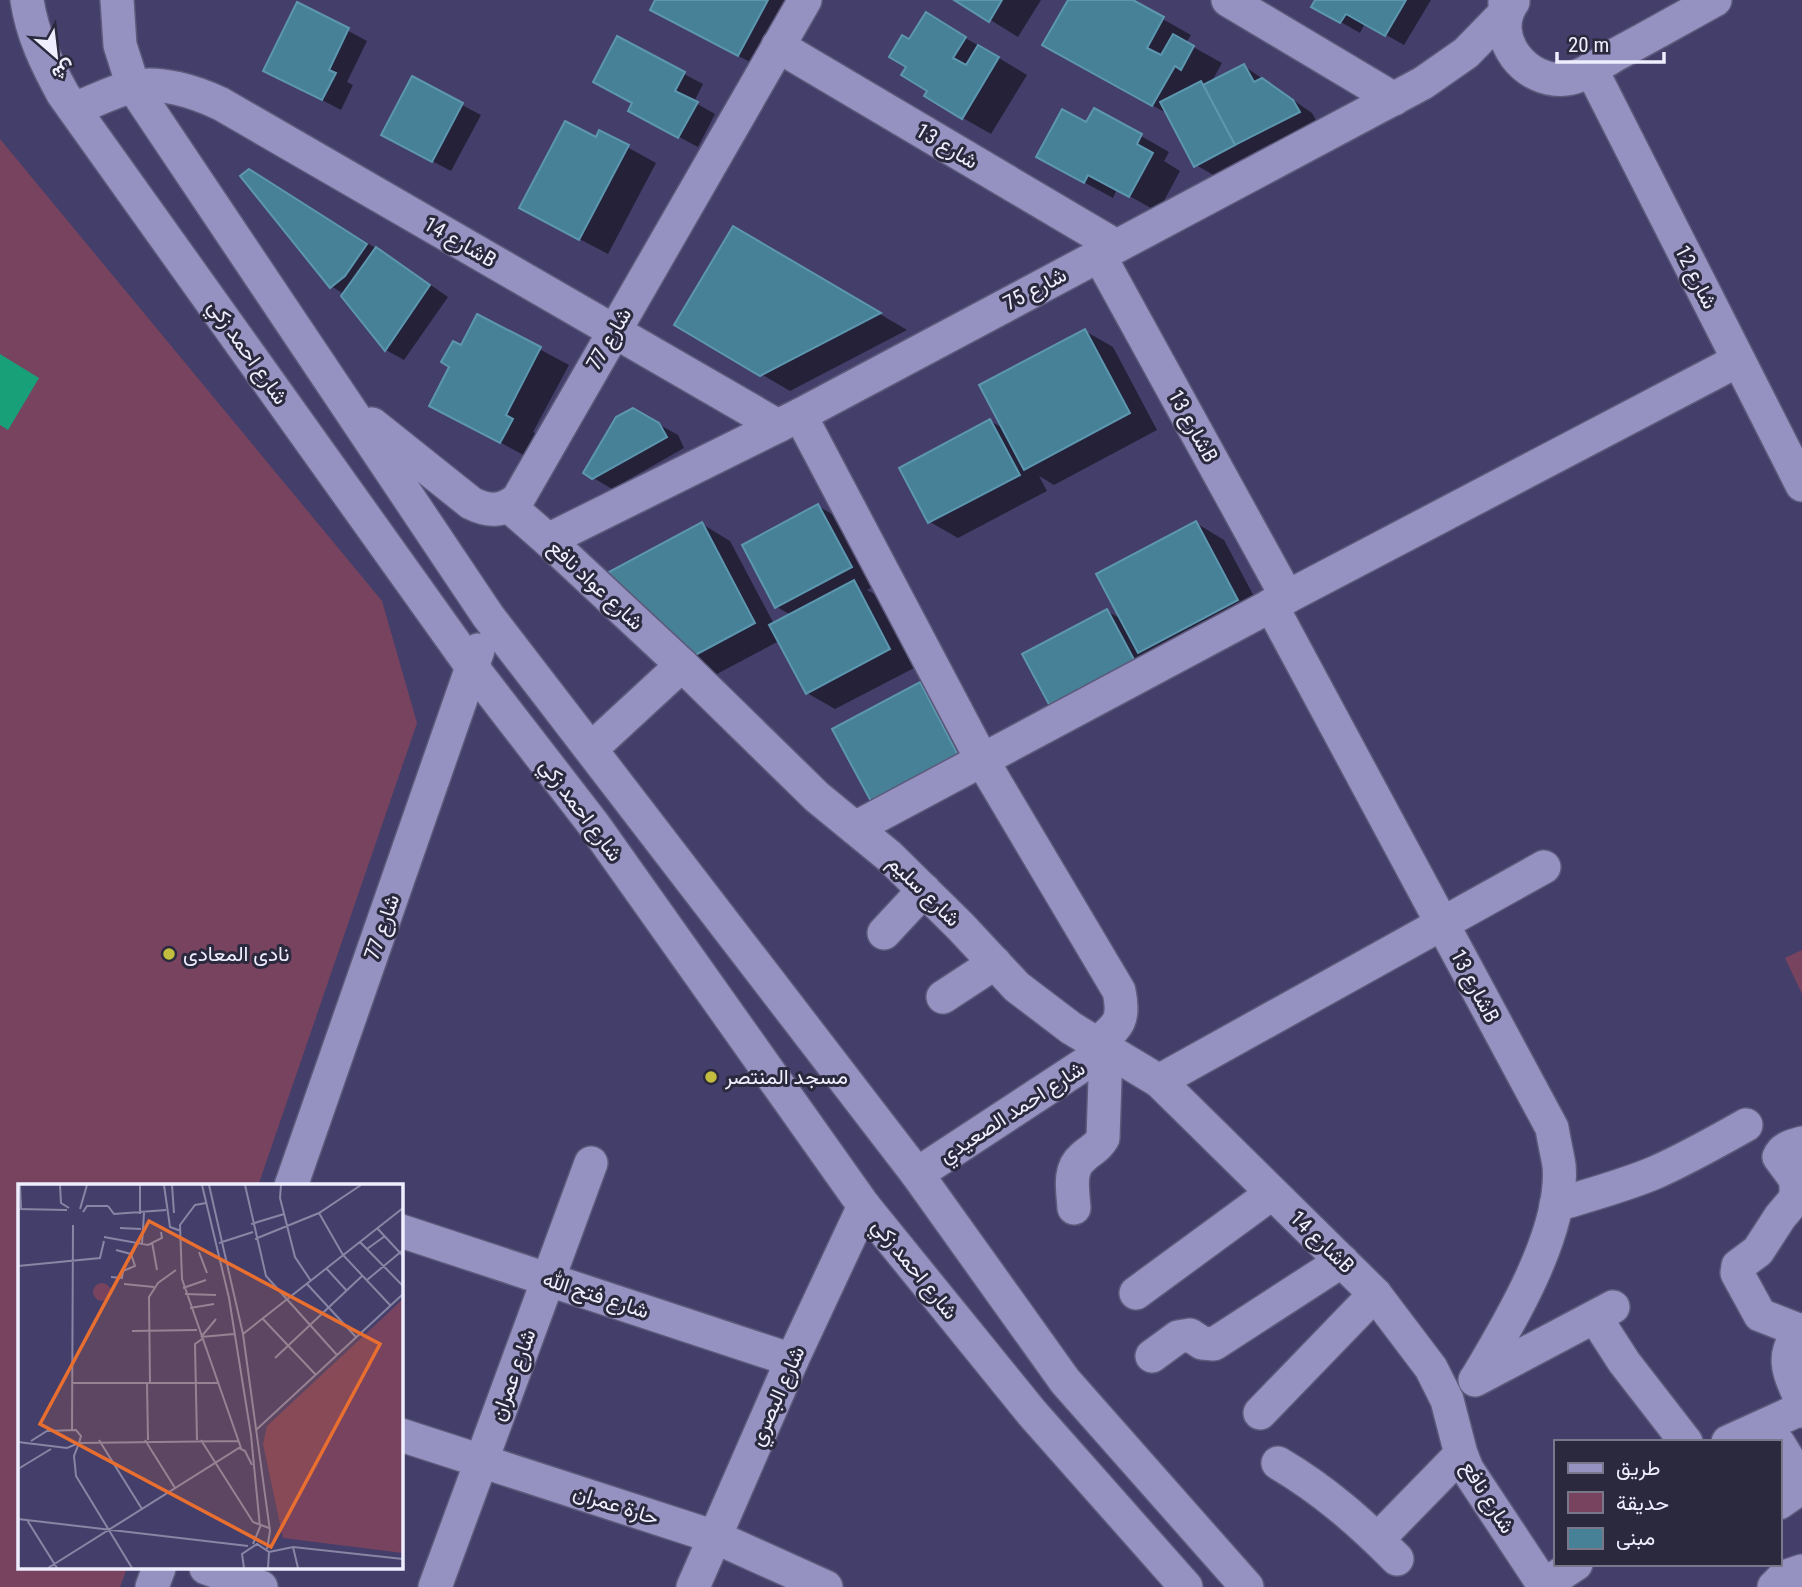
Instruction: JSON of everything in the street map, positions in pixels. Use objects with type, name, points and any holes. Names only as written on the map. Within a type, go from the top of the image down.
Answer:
[{"type":"street","name":"شارع احمد زكي","points":[[27,0],[29,17],[43,57],[62,94],[472,667],[594,825],[864,1206],[1032,1413],[1186,1587]]},
{"type":"street","points":[[117,0],[120,44],[133,86],[488,616],[918,1174],[1065,1381],[1247,1587]]},
{"type":"street","name":"شارع 77","points":[[509,506],[518,499],[805,0]]},
{"type":"street","points":[[1228,0],[1394,99]]},
{"type":"street","name":"شارع 75","points":[[1509,4],[1506,40],[1519,63],[1541,77],[1567,79],[1591,69],[1715,0]]},
{"type":"street","name":"شارع 75","points":[[548,540],[789,421],[1423,83],[1466,53],[1509,4]]},
{"type":"street","name":"شارع 13","points":[[778,46],[1107,251]]},
{"type":"street","name":"شارع 12","points":[[1591,69],[1802,485]]},
{"type":"street","points":[[74,109],[133,86]]},
{"type":"street","name":"شارع 14B","points":[[133,86],[165,86],[195,92],[221,104],[614,331],[789,421]]},
{"type":"street","name":"شارع 13B","points":[[1107,251],[1442,924],[1552,1128],[1559,1167],[1556,1205],[1546,1241],[1526,1288],[1476,1379]]},
{"type":"street","points":[[855,828],[1279,601],[1737,361]]},
{"type":"street","points":[[349,406],[471,503],[483,509],[497,510],[509,506]]},
{"type":"street","name":"شارع احمد الصعيدي","points":[[789,421],[982,760],[1119,991],[1123,1009],[1118,1025],[1102,1047],[918,1174]]},
{"type":"street","name":"شارع عواد نافع","points":[[509,506],[682,665]]},
{"type":"street","name":"شارع 77","points":[[292,1184],[488,616]]},
{"type":"street","points":[[591,749],[682,665]]},
{"type":"street","name":"شارع سليم","points":[[682,665],[817,797],[889,856],[1028,995],[1071,1028],[1169,1090]]},
{"type":"street","points":[[1169,1090],[1442,924],[1545,867]]},
{"type":"street","points":[[884,933],[924,890]]},
{"type":"street","points":[[943,997],[995,962]]},
{"type":"street","points":[[1074,1208],[1074,1167],[1096,1149],[1103,1139],[1102,1047]]},
{"type":"street","name":"شارع 14B","points":[[1169,1090],[1271,1194],[1375,1294],[1431,1368],[1447,1399]]},
{"type":"street","points":[[1556,1205],[1654,1173],[1701,1151],[1746,1125]]},
{"type":"street","points":[[1802,1143],[1781,1151],[1779,1157],[1796,1180],[1799,1202],[1780,1217],[1758,1251],[1738,1266],[1737,1273],[1760,1315],[1801,1330],[1791,1343],[1787,1358],[1789,1373],[1802,1402]]},
{"type":"street","name":"شارع عمران","points":[[435,1587],[591,1163]]},
{"type":"street","points":[[1136,1293],[1271,1194]]},
{"type":"street","name":"شارع البصري","points":[[693,1587],[792,1360],[864,1206]]},
{"type":"street","name":"شارع فتح الله","points":[[402,1231],[792,1360]]},
{"type":"street","points":[[1152,1356],[1178,1337],[1190,1335],[1202,1343],[1214,1344],[1342,1261]]},
{"type":"street","points":[[1260,1413],[1375,1294]]},
{"type":"street","points":[[1447,1399],[1476,1379],[1604,1312],[1624,1362],[1684,1440]]},
{"type":"street","name":"شارع نافع","points":[[1447,1399],[1461,1454],[1476,1483],[1545,1586]]},
{"type":"street","points":[[1747,1440],[1775,1437],[1796,1411],[1802,1410]]},
{"type":"street","name":"حارة عمران","points":[[402,1435],[715,1537],[826,1587]]},
{"type":"street","points":[[1781,1447],[1802,1484],[1781,1501]]},
{"type":"street","points":[[1278,1463],[1331,1497],[1388,1549],[1461,1454]]},
{"type":"street","points":[[1545,1586],[1573,1566]]},
{"type":"street","points":[[152,1587],[158,1570]]},
{"type":"street","points":[[212,1570],[261,1587]]},
{"type":"street","points":[[1774,1587],[1784,1577],[1802,1570]]},
{"type":"green space","name":"نادى المعادى","points":[[0,139],[382,601],[417,723],[259,1184],[18,1184],[18,1570],[126,1570],[120,1587],[0,1587]]},
{"type":"green space","points":[[1802,950],[1802,994],[1785,958]]},
{"type":"shaded area","points":[[0,354],[39,378],[8,430],[0,425]]},
{"type":"building","points":[[655,0],[768,0],[738,56],[650,10]]},
{"type":"building","points":[[954,0],[1002,0],[989,22]]},
{"type":"building","points":[[1068,0],[1133,0],[1164,17],[1147,48],[1161,55],[1173,34],[1194,46],[1181,70],[1175,66],[1152,106],[1042,45]]},
{"type":"building","points":[[1315,0],[1406,0],[1385,36],[1346,14],[1340,23],[1311,7]]},
{"type":"building","points":[[297,2],[349,28],[329,70],[336,73],[322,100],[263,71]]},
{"type":"building","points":[[926,12],[966,37],[953,58],[966,65],[978,45],[999,57],[962,119],[924,96],[927,91],[901,75],[906,67],[889,57],[902,35],[909,39]]},
{"type":"building","points":[[617,36],[685,72],[675,91],[698,102],[678,138],[628,111],[632,103],[593,82]]},
{"type":"building","points":[[1244,64],[1254,82],[1262,78],[1293,100],[1300,112],[1235,145],[1203,85]]},
{"type":"building","points":[[412,76],[463,103],[432,162],[381,135]]},
{"type":"building","points":[[1201,81],[1235,145],[1194,167],[1160,102]]},
{"type":"building","points":[[1094,108],[1142,134],[1137,144],[1153,153],[1129,197],[1088,175],[1084,183],[1036,157],[1062,109],[1086,122]]},
{"type":"building","points":[[565,121],[596,137],[599,130],[629,145],[579,240],[519,208]]},
{"type":"building","points":[[249,169],[367,244],[345,276],[330,288],[240,176]]},
{"type":"building","points":[[733,226],[881,313],[760,376],[674,325]]},
{"type":"building","points":[[376,247],[430,285],[385,351],[341,296]]},
{"type":"building","points":[[477,314],[541,347],[506,415],[513,419],[500,443],[429,406],[449,367],[441,362],[453,341],[461,345]]},
{"type":"building","points":[[1085,329],[1130,413],[1024,470],[979,385]]},
{"type":"building","points":[[633,408],[659,423],[667,437],[592,479],[583,473],[616,417]]},
{"type":"building","points":[[990,419],[1020,475],[928,523],[899,468]]},
{"type":"building","points":[[818,504],[852,567],[775,608],[742,545]]},
{"type":"building","points":[[1196,521],[1238,600],[1138,653],[1096,574]]},
{"type":"building","points":[[702,522],[755,623],[686,660],[596,579]]},
{"type":"building","points":[[854,580],[890,649],[806,694],[769,625]]},
{"type":"building","points":[[1107,609],[1137,665],[1052,710],[1022,654]]},
{"type":"building","points":[[920,682],[960,759],[873,805],[832,729]]},
{"type":"place","name":"نادى المعادى","points":[[169,954]]},
{"type":"place","name":"مسجد المنتصر","points":[[711,1077]]}]
